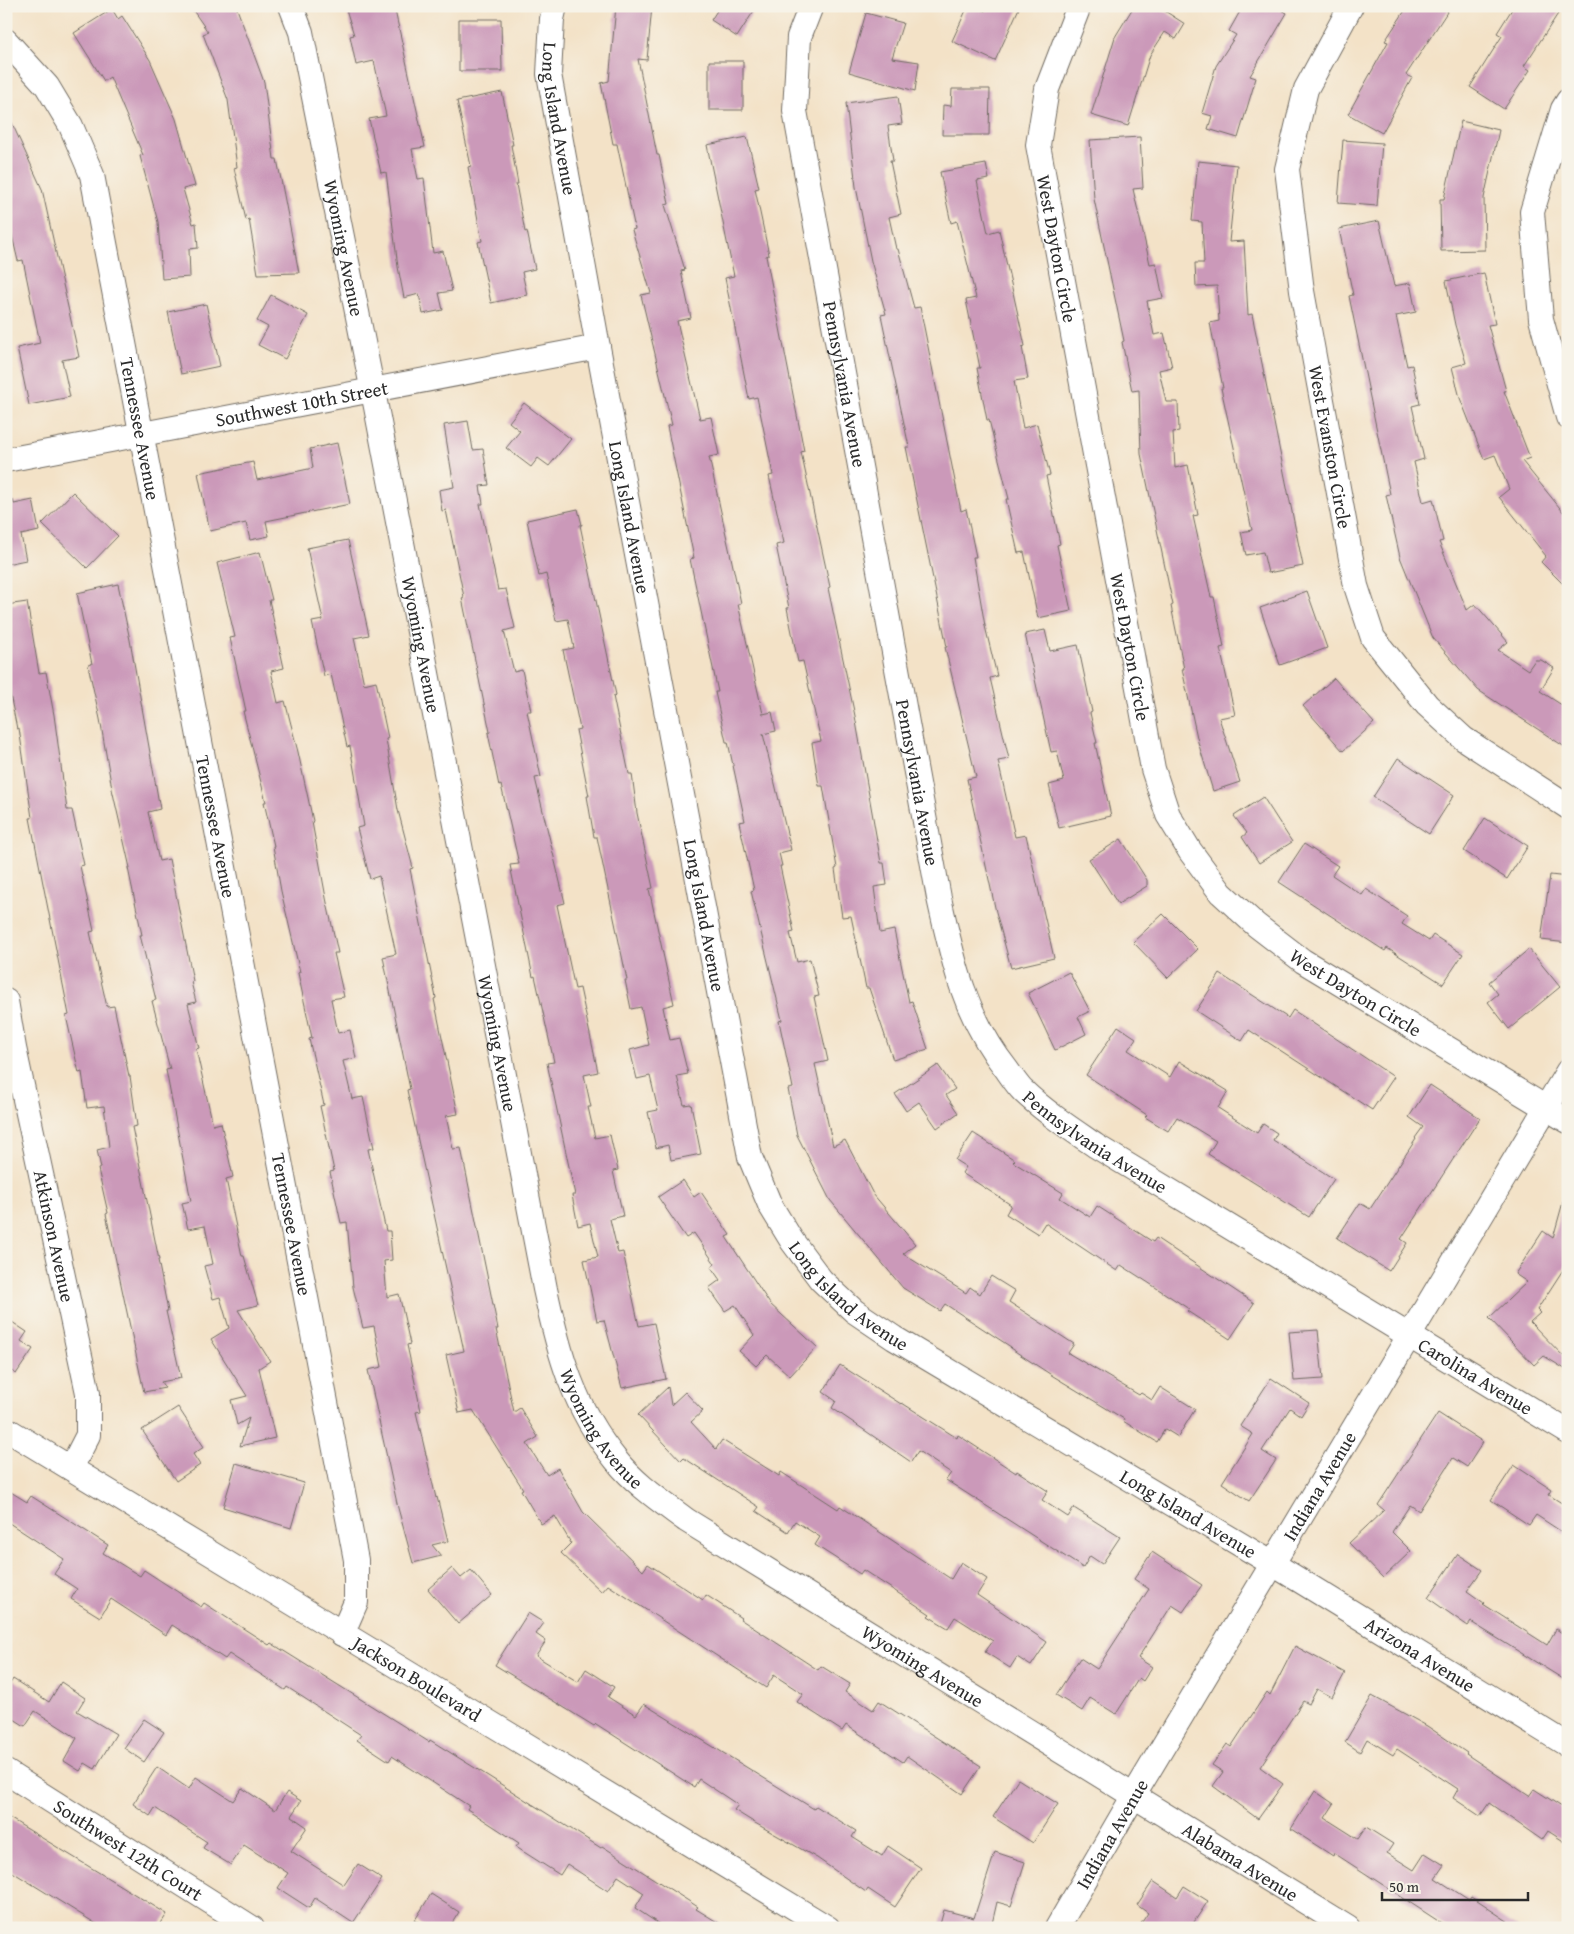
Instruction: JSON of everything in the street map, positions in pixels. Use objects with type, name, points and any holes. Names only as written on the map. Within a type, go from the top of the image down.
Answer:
[{"type":"street","name":"Wyoming Avenue","points":[[291,6],[301,32],[373,389],[545,1289],[555,1334],[570,1384],[591,1426],[617,1461],[646,1489],[686,1520],[1133,1796]]},
{"type":"street","name":"Long Island Avenue","points":[[555,6],[552,19],[549,74],[598,347],[750,1157],[770,1206],[792,1241],[821,1280],[854,1310],[894,1338],[1273,1564]]},
{"type":"street","name":"Pennsylvania Avenue","points":[[811,6],[799,37],[795,111],[939,898],[952,958],[967,1002],[990,1048],[1022,1090],[1054,1117],[1096,1146],[1410,1335]]},
{"type":"street","name":"West Dayton Circle","points":[[1079,6],[1047,89],[1038,145],[1153,769],[1168,815],[1221,893],[1256,925],[1303,961],[1568,1121]]},
{"type":"street","name":"West Evanston Circle","points":[[1351,6],[1306,89],[1287,169],[1302,291],[1356,586],[1373,638],[1427,705],[1464,738],[1568,807]]},
{"type":"street","name":"Tennessee Avenue","points":[[6,41],[47,86],[71,126],[92,175],[143,434],[356,1560],[356,1602],[342,1634]]},
{"type":"street","points":[[1568,101],[1563,109],[1532,212],[1541,319],[1568,417]]},
{"type":"street","name":"Southwest 10th Street","points":[[6,460],[598,347]]},
{"type":"street","name":"Atkinson Avenue","points":[[6,1001],[10,1049],[88,1393],[88,1435],[71,1468]]},
{"type":"street","name":"Indiana Avenue","points":[[1057,1928],[1133,1796],[1568,1071]]},
{"type":"street","name":"Carolina Avenue","points":[[1410,1335],[1568,1432]]},
{"type":"street","name":"Jackson Boulevard","points":[[6,1429],[828,1928]]},
{"type":"street","name":"Arizona Avenue","points":[[1273,1564],[1568,1745]]},
{"type":"street","name":"Southwest 12th Court","points":[[6,1772],[252,1928]]},
{"type":"street","name":"Alabama Avenue","points":[[1133,1796],[1348,1928]]},
{"type":"building","points":[[190,6],[236,6],[264,82],[274,159],[277,159],[299,273],[258,274],[249,219],[246,220],[234,168],[237,167],[228,100],[203,34],[208,32]]},
{"type":"building","points":[[345,6],[394,6],[425,147],[412,149],[418,179],[424,178],[433,253],[443,251],[452,291],[439,293],[443,310],[423,314],[419,294],[404,298],[398,267],[386,172],[381,173],[369,119],[386,116],[374,61],[356,65],[350,36],[354,35]]},
{"type":"building","points":[[616,6],[652,6],[647,60],[638,59],[669,204],[665,205],[685,270],[681,271],[691,318],[677,321],[700,419],[711,417],[719,455],[709,457],[741,603],[738,604],[763,714],[772,712],[776,731],[763,734],[791,850],[779,853],[782,866],[780,866],[794,932],[790,933],[797,962],[810,959],[819,996],[814,997],[828,1061],[815,1064],[833,1146],[845,1140],[873,1194],[915,1244],[903,1254],[966,1293],[970,1287],[980,1294],[991,1276],[1015,1291],[1009,1302],[1074,1344],[1068,1353],[1139,1395],[1141,1393],[1152,1400],[1160,1387],[1195,1409],[1178,1437],[1165,1429],[1157,1442],[945,1304],[940,1311],[903,1288],[830,1200],[797,1135],[788,1089],[793,1088],[779,1021],[782,1020],[751,891],[754,890],[739,822],[745,821],[715,692],[718,692],[690,559],[694,558],[667,426],[672,425],[641,295],[651,293],[632,230],[635,229],[617,144],[613,144],[601,83],[609,81]]},
{"type":"building","points":[[720,6],[757,6],[737,37],[711,20]]},
{"type":"building","points":[[968,6],[974,6],[985,11],[988,6],[1020,6],[995,61],[952,41]]},
{"type":"building","points":[[1134,6],[1157,6],[1185,24],[1176,39],[1165,32],[1150,55],[1128,126],[1091,115],[1115,37]]},
{"type":"building","points":[[1243,6],[1275,6],[1287,13],[1250,76],[1256,78],[1238,138],[1208,129],[1212,116],[1202,113],[1216,66],[1236,35],[1229,31]]},
{"type":"building","points":[[1408,6],[1451,6],[1406,75],[1412,78],[1382,133],[1348,114],[1388,42],[1385,41]]},
{"type":"building","points":[[1514,6],[1563,6],[1524,66],[1530,70],[1504,109],[1470,87],[1502,36],[1497,33]]},
{"type":"building","points":[[112,9],[118,19],[122,16],[150,60],[176,119],[195,186],[183,189],[193,224],[196,223],[198,248],[189,249],[190,277],[162,279],[158,222],[140,156],[143,155],[110,77],[104,81],[74,33]]},
{"type":"building","points":[[866,13],[903,23],[892,58],[919,62],[915,91],[849,72]]},
{"type":"building","points":[[459,19],[501,19],[502,71],[459,71]]},
{"type":"building","points":[[709,61],[743,61],[743,110],[709,110]]},
{"type":"building","points":[[952,89],[990,89],[989,135],[942,135],[943,105],[951,106]]},
{"type":"building","points":[[502,92],[513,145],[511,145],[518,184],[516,184],[525,232],[527,231],[535,269],[522,272],[527,295],[491,303],[478,242],[482,241],[468,167],[471,166],[457,101]]},
{"type":"building","points":[[898,96],[902,124],[888,126],[893,161],[890,161],[901,214],[889,217],[896,249],[898,249],[914,308],[920,307],[961,511],[966,509],[976,557],[973,557],[985,626],[997,676],[990,678],[1009,759],[998,761],[1015,837],[1026,835],[1054,958],[1011,968],[996,912],[967,779],[976,777],[945,647],[947,647],[906,447],[909,447],[881,315],[886,314],[871,261],[856,187],[846,103]]},
{"type":"building","points":[[6,110],[42,189],[79,357],[62,360],[70,397],[29,405],[17,348],[40,343],[23,260],[18,261],[6,210]]},
{"type":"building","points":[[1461,121],[1499,130],[1484,198],[1485,250],[1441,251],[1440,199],[1444,199]]},
{"type":"building","points":[[747,137],[759,188],[755,189],[769,255],[766,256],[804,451],[801,452],[830,587],[828,588],[855,716],[881,863],[884,863],[887,885],[874,887],[880,933],[894,930],[909,1002],[912,1001],[928,1049],[893,1060],[869,988],[866,988],[851,916],[842,917],[835,869],[837,868],[823,786],[819,786],[812,743],[821,741],[803,661],[798,662],[776,545],[784,543],[769,476],[773,475],[757,397],[749,399],[725,278],[734,276],[707,145]]},
{"type":"building","points":[[1140,137],[1143,188],[1133,189],[1150,264],[1156,263],[1163,298],[1147,301],[1154,335],[1164,333],[1172,367],[1159,370],[1166,402],[1178,402],[1179,431],[1173,432],[1175,468],[1188,465],[1198,515],[1193,516],[1211,597],[1214,597],[1224,647],[1220,648],[1235,715],[1219,718],[1240,782],[1213,791],[1198,742],[1182,669],[1184,669],[1171,606],[1173,605],[1141,454],[1139,390],[1132,391],[1122,342],[1124,341],[1094,199],[1090,140]]},
{"type":"building","points":[[1343,140],[1382,143],[1377,206],[1338,203]]},
{"type":"building","points":[[1198,161],[1237,165],[1229,242],[1244,241],[1248,315],[1252,314],[1303,566],[1268,573],[1263,552],[1246,555],[1241,532],[1252,530],[1221,388],[1223,388],[1210,323],[1219,321],[1217,286],[1196,287],[1195,263],[1204,263],[1202,222],[1192,221]]},
{"type":"building","points":[[986,164],[989,179],[977,181],[988,233],[999,230],[1025,346],[1022,347],[1028,379],[1014,381],[1023,428],[1037,424],[1050,475],[1046,476],[1060,544],[1057,545],[1071,611],[1038,618],[1024,552],[1018,553],[1006,499],[1009,499],[989,420],[987,420],[977,368],[980,368],[966,300],[976,298],[957,221],[951,223],[940,172]]},
{"type":"building","points":[[1379,221],[1394,286],[1410,283],[1416,312],[1396,316],[1407,366],[1412,365],[1420,404],[1412,406],[1424,459],[1414,462],[1423,502],[1433,499],[1443,541],[1439,542],[1467,610],[1475,604],[1508,642],[1498,650],[1528,670],[1535,660],[1541,660],[1554,668],[1540,691],[1568,709],[1568,749],[1478,690],[1433,638],[1400,557],[1386,495],[1390,494],[1349,296],[1353,295],[1339,229]]},
{"type":"building","points":[[1484,273],[1495,324],[1488,325],[1506,391],[1504,391],[1530,458],[1522,461],[1568,518],[1568,589],[1541,562],[1546,556],[1499,497],[1509,489],[1495,455],[1484,459],[1460,398],[1452,367],[1466,363],[1455,325],[1446,281]]},
{"type":"building","points":[[271,295],[308,315],[285,359],[258,345],[268,327],[257,321]]},
{"type":"building","points":[[206,304],[220,366],[181,374],[168,312]]},
{"type":"building","points":[[524,403],[571,439],[549,466],[538,458],[531,467],[506,448],[520,431],[509,422]]},
{"type":"building","points":[[468,421],[473,450],[483,449],[489,485],[480,486],[483,504],[480,504],[498,590],[506,589],[515,628],[504,631],[514,672],[522,670],[531,711],[527,711],[541,777],[535,778],[565,903],[557,905],[575,989],[580,988],[598,1072],[584,1075],[591,1107],[588,1107],[595,1138],[610,1135],[618,1170],[613,1171],[623,1216],[610,1219],[618,1253],[623,1252],[639,1326],[654,1323],[666,1379],[622,1388],[604,1320],[597,1321],[584,1260],[598,1257],[590,1223],[578,1226],[572,1195],[575,1195],[547,1063],[554,1062],[535,976],[533,977],[510,865],[519,864],[501,785],[499,786],[488,733],[490,732],[446,510],[442,511],[439,490],[454,487],[444,425]]},
{"type":"building","points":[[337,443],[350,504],[266,521],[269,536],[250,540],[246,523],[210,531],[198,473],[253,462],[257,480],[313,468],[310,449]]},
{"type":"building","points":[[73,492],[118,536],[87,568],[42,524]]},
{"type":"building","points":[[13,500],[14,504],[33,500],[39,531],[21,535],[26,560],[6,564],[6,501]]},
{"type":"building","points":[[578,509],[616,695],[613,696],[629,774],[632,774],[637,813],[653,888],[649,889],[674,1004],[663,1007],[670,1040],[679,1038],[688,1074],[677,1076],[684,1105],[691,1104],[701,1154],[671,1160],[668,1145],[656,1148],[648,1112],[658,1110],[650,1076],[637,1079],[630,1050],[649,1045],[641,1007],[631,1009],[625,980],[627,980],[597,837],[594,837],[587,796],[589,796],[576,730],[580,729],[563,650],[574,648],[568,619],[556,621],[546,574],[539,576],[527,520]]},
{"type":"building","points":[[348,540],[369,635],[354,638],[364,684],[376,681],[388,738],[386,739],[398,810],[413,868],[410,869],[458,1114],[446,1116],[453,1149],[461,1148],[514,1412],[520,1408],[538,1437],[527,1444],[547,1475],[558,1468],[583,1512],[643,1571],[648,1564],[703,1600],[706,1595],[818,1670],[821,1666],[850,1684],[845,1692],[873,1710],[879,1701],[981,1766],[962,1794],[907,1756],[903,1762],[846,1725],[842,1731],[797,1702],[803,1694],[774,1675],[766,1688],[608,1585],[602,1592],[561,1553],[571,1543],[555,1516],[541,1524],[521,1490],[523,1489],[473,1410],[459,1413],[446,1355],[464,1351],[407,1090],[410,1089],[383,957],[396,954],[379,876],[370,879],[357,828],[364,826],[350,746],[347,747],[331,674],[324,676],[312,622],[323,620],[307,548]]},
{"type":"building","points":[[260,552],[272,600],[269,600],[284,668],[271,671],[278,703],[285,701],[298,752],[338,953],[334,953],[344,997],[331,999],[338,1033],[350,1030],[356,1058],[343,1061],[352,1099],[363,1097],[374,1148],[368,1149],[386,1231],[390,1231],[392,1260],[384,1261],[387,1297],[399,1294],[410,1344],[407,1345],[421,1411],[416,1412],[448,1541],[432,1545],[441,1556],[413,1563],[398,1508],[368,1370],[382,1367],[374,1326],[363,1328],[353,1287],[347,1222],[341,1223],[330,1172],[334,1171],[320,1106],[324,1105],[309,1039],[312,1038],[298,973],[300,972],[281,891],[274,846],[264,802],[266,802],[243,711],[246,711],[230,638],[235,637],[217,563]]},
{"type":"building","points":[[118,584],[130,640],[160,809],[148,812],[159,861],[169,859],[196,1002],[188,1004],[199,1048],[196,1049],[213,1125],[221,1123],[233,1177],[226,1179],[242,1256],[244,1256],[258,1305],[238,1310],[270,1361],[259,1368],[275,1438],[240,1446],[249,1418],[237,1425],[231,1400],[247,1396],[211,1339],[229,1328],[220,1297],[213,1299],[204,1266],[213,1264],[205,1226],[188,1229],[182,1203],[191,1201],[166,1070],[170,1069],[152,1001],[156,1000],[140,935],[142,935],[128,868],[130,868],[112,789],[100,719],[88,665],[92,664],[77,593]]},
{"type":"building","points":[[1307,591],[1327,648],[1280,665],[1260,608]]},
{"type":"building","points":[[27,602],[39,673],[46,672],[67,810],[72,810],[84,865],[80,866],[94,931],[90,932],[107,1007],[114,1006],[130,1076],[137,1126],[132,1127],[159,1260],[168,1311],[166,1311],[181,1378],[161,1382],[165,1388],[144,1392],[98,1169],[101,1168],[97,1150],[109,1147],[104,1106],[87,1108],[82,1072],[79,1073],[66,1016],[69,1015],[30,818],[32,818],[19,728],[17,729],[6,674],[6,605]]},
{"type":"building","points":[[1045,630],[1050,651],[1078,645],[1092,712],[1090,713],[1097,743],[1095,743],[1111,816],[1059,828],[1049,785],[1064,781],[1057,751],[1051,752],[1025,634]]},
{"type":"building","points":[[1334,678],[1374,723],[1343,751],[1303,706]]},
{"type":"building","points":[[1398,758],[1454,795],[1429,834],[1373,797]]},
{"type":"building","points":[[1263,797],[1292,842],[1259,863],[1242,837],[1247,833],[1234,816]]},
{"type":"building","points":[[1485,818],[1528,846],[1507,879],[1464,851]]},
{"type":"building","points":[[1121,839],[1147,880],[1147,886],[1118,904],[1089,859]]},
{"type":"building","points":[[1304,844],[1338,866],[1332,875],[1362,895],[1366,889],[1407,916],[1402,924],[1429,941],[1433,935],[1463,954],[1443,984],[1387,948],[1385,951],[1279,882]]},
{"type":"building","points":[[1550,875],[1568,877],[1568,943],[1541,940]]},
{"type":"building","points":[[1163,914],[1198,949],[1168,978],[1133,942]]},
{"type":"building","points":[[1529,949],[1560,987],[1509,1029],[1488,1002],[1498,994],[1489,982]]},
{"type":"building","points":[[1069,972],[1090,1011],[1078,1017],[1086,1034],[1055,1050],[1028,993]]},
{"type":"building","points":[[1220,974],[1288,1018],[1293,1010],[1394,1077],[1372,1110],[1249,1030],[1242,1041],[1196,1011]]},
{"type":"building","points":[[1118,1026],[1136,1038],[1128,1050],[1170,1077],[1179,1061],[1228,1091],[1218,1108],[1257,1133],[1263,1124],[1277,1133],[1273,1140],[1334,1179],[1309,1217],[1208,1154],[1216,1141],[1177,1117],[1168,1131],[1086,1075]]},
{"type":"building","points":[[938,1065],[955,1089],[946,1095],[958,1113],[937,1128],[919,1102],[906,1111],[895,1094]]},
{"type":"building","points":[[1430,1085],[1480,1118],[1401,1239],[1407,1243],[1389,1271],[1337,1238],[1360,1203],[1370,1209],[1416,1139],[1423,1127],[1409,1117]]},
{"type":"building","points":[[973,1133],[1015,1160],[1013,1162],[1063,1193],[1060,1198],[1090,1217],[1097,1206],[1153,1242],[1156,1238],[1254,1303],[1230,1339],[1187,1311],[1189,1309],[1121,1265],[1117,1271],[1045,1223],[1038,1234],[1006,1214],[1011,1205],[962,1173],[966,1167],[955,1160]]},
{"type":"building","points":[[683,1180],[694,1197],[701,1192],[730,1235],[726,1237],[770,1304],[817,1347],[790,1376],[767,1355],[756,1366],[739,1351],[754,1335],[735,1305],[725,1311],[709,1288],[720,1280],[711,1267],[715,1264],[694,1233],[686,1238],[658,1197]]},
{"type":"building","points":[[1563,1202],[1568,1202],[1568,1262],[1537,1310],[1540,1313],[1530,1322],[1568,1361],[1568,1371],[1544,1356],[1534,1365],[1489,1318],[1527,1282],[1515,1274],[1543,1231],[1553,1238]]},
{"type":"building","points":[[6,1318],[27,1332],[21,1341],[33,1349],[16,1374],[6,1367]]},
{"type":"building","points":[[1318,1330],[1323,1379],[1294,1381],[1289,1332]]},
{"type":"building","points":[[840,1365],[957,1438],[958,1435],[1016,1473],[1017,1471],[1048,1491],[1042,1500],[1068,1517],[1074,1508],[1120,1537],[1102,1564],[1090,1556],[1083,1568],[946,1480],[951,1473],[918,1451],[911,1462],[832,1408],[836,1401],[823,1392]]},
{"type":"building","points":[[1271,1378],[1309,1403],[1301,1416],[1290,1408],[1262,1451],[1276,1460],[1249,1501],[1222,1483],[1253,1434],[1240,1426]]},
{"type":"building","points":[[668,1387],[671,1405],[685,1392],[703,1411],[691,1422],[716,1449],[722,1440],[779,1476],[781,1472],[838,1509],[840,1506],[951,1579],[961,1562],[987,1579],[977,1595],[1047,1642],[1031,1666],[1017,1657],[1010,1668],[985,1652],[993,1641],[955,1617],[948,1628],[863,1570],[860,1574],[815,1545],[820,1537],[795,1521],[788,1532],[756,1511],[759,1507],[684,1458],[681,1461],[638,1415]]},
{"type":"building","points":[[178,1407],[204,1447],[193,1454],[200,1465],[176,1481],[142,1430]]},
{"type":"building","points":[[1438,1413],[1483,1442],[1467,1467],[1453,1458],[1419,1511],[1410,1505],[1392,1532],[1411,1551],[1383,1578],[1349,1543],[1384,1510],[1378,1505]]},
{"type":"building","points":[[236,1463],[304,1483],[291,1528],[223,1507]]},
{"type":"building","points":[[1514,1465],[1552,1490],[1549,1495],[1568,1507],[1568,1536],[1536,1515],[1529,1525],[1491,1500]]},
{"type":"building","points":[[6,1489],[27,1502],[31,1496],[108,1545],[103,1553],[140,1576],[144,1570],[201,1607],[204,1603],[269,1645],[271,1643],[429,1742],[430,1740],[488,1776],[601,1848],[602,1846],[698,1907],[696,1909],[727,1928],[665,1928],[635,1908],[644,1893],[618,1876],[608,1891],[567,1864],[560,1875],[516,1847],[519,1843],[467,1809],[469,1806],[392,1756],[389,1761],[357,1740],[361,1735],[287,1687],[285,1690],[229,1654],[225,1659],[172,1625],[166,1635],[111,1599],[100,1617],[71,1599],[77,1589],[54,1574],[64,1559],[6,1521]]},
{"type":"building","points":[[1152,1552],[1202,1585],[1183,1612],[1172,1605],[1138,1658],[1152,1667],[1143,1681],[1139,1678],[1116,1714],[1090,1698],[1082,1711],[1056,1695],[1080,1658],[1097,1669],[1149,1589],[1134,1579]]},
{"type":"building","points":[[1458,1554],[1482,1570],[1467,1591],[1483,1604],[1547,1645],[1556,1629],[1568,1637],[1568,1682],[1471,1622],[1468,1626],[1428,1598]]},
{"type":"building","points":[[452,1568],[461,1578],[471,1570],[492,1595],[458,1624],[428,1589]]},
{"type":"building","points":[[528,1613],[544,1623],[536,1634],[546,1641],[536,1656],[578,1682],[586,1669],[614,1687],[608,1697],[636,1715],[644,1704],[814,1809],[816,1806],[856,1831],[852,1837],[882,1856],[888,1846],[921,1868],[895,1907],[868,1889],[866,1892],[817,1858],[734,1810],[738,1805],[699,1779],[694,1787],[596,1724],[594,1726],[495,1665]]},
{"type":"building","points":[[1295,1646],[1345,1673],[1332,1697],[1317,1689],[1309,1704],[1303,1701],[1260,1767],[1283,1784],[1258,1819],[1213,1786],[1223,1772],[1212,1765],[1227,1744],[1231,1747],[1267,1692],[1270,1695]]},
{"type":"building","points":[[13,1679],[49,1702],[61,1682],[85,1698],[77,1711],[116,1734],[95,1769],[85,1763],[80,1771],[64,1761],[77,1738],[35,1711],[25,1726],[6,1714],[6,1690]]},
{"type":"building","points":[[1372,1696],[1427,1726],[1529,1796],[1534,1789],[1568,1811],[1568,1844],[1548,1831],[1542,1840],[1489,1803],[1480,1816],[1453,1798],[1458,1789],[1397,1749],[1393,1755],[1367,1739],[1360,1752],[1345,1742]]},
{"type":"building","points":[[144,1719],[164,1732],[144,1762],[124,1748]]},
{"type":"building","points":[[157,1767],[189,1789],[196,1777],[233,1801],[242,1788],[275,1810],[287,1792],[301,1801],[291,1816],[307,1827],[291,1851],[344,1885],[358,1864],[382,1879],[353,1923],[315,1898],[309,1908],[278,1888],[288,1873],[244,1845],[231,1865],[203,1848],[207,1842],[155,1808],[150,1816],[133,1804]]},
{"type":"building","points":[[1018,1779],[1058,1804],[1033,1843],[993,1817]]},
{"type":"building","points":[[1315,1791],[1334,1804],[1325,1818],[1358,1839],[1366,1827],[1393,1844],[1387,1853],[1414,1870],[1425,1853],[1444,1865],[1435,1878],[1469,1900],[1471,1897],[1518,1928],[1449,1928],[1334,1853],[1333,1856],[1291,1829]]},
{"type":"building","points":[[6,1816],[167,1914],[158,1928],[103,1928],[6,1868]]},
{"type":"building","points":[[995,1852],[1025,1862],[1011,1906],[997,1902],[991,1928],[939,1928],[944,1910],[974,1918]]},
{"type":"building","points":[[1153,1881],[1177,1897],[1184,1886],[1208,1901],[1190,1928],[1138,1928],[1148,1913],[1137,1905]]},
{"type":"building","points":[[431,1894],[459,1912],[449,1928],[427,1928],[415,1920]]}]
